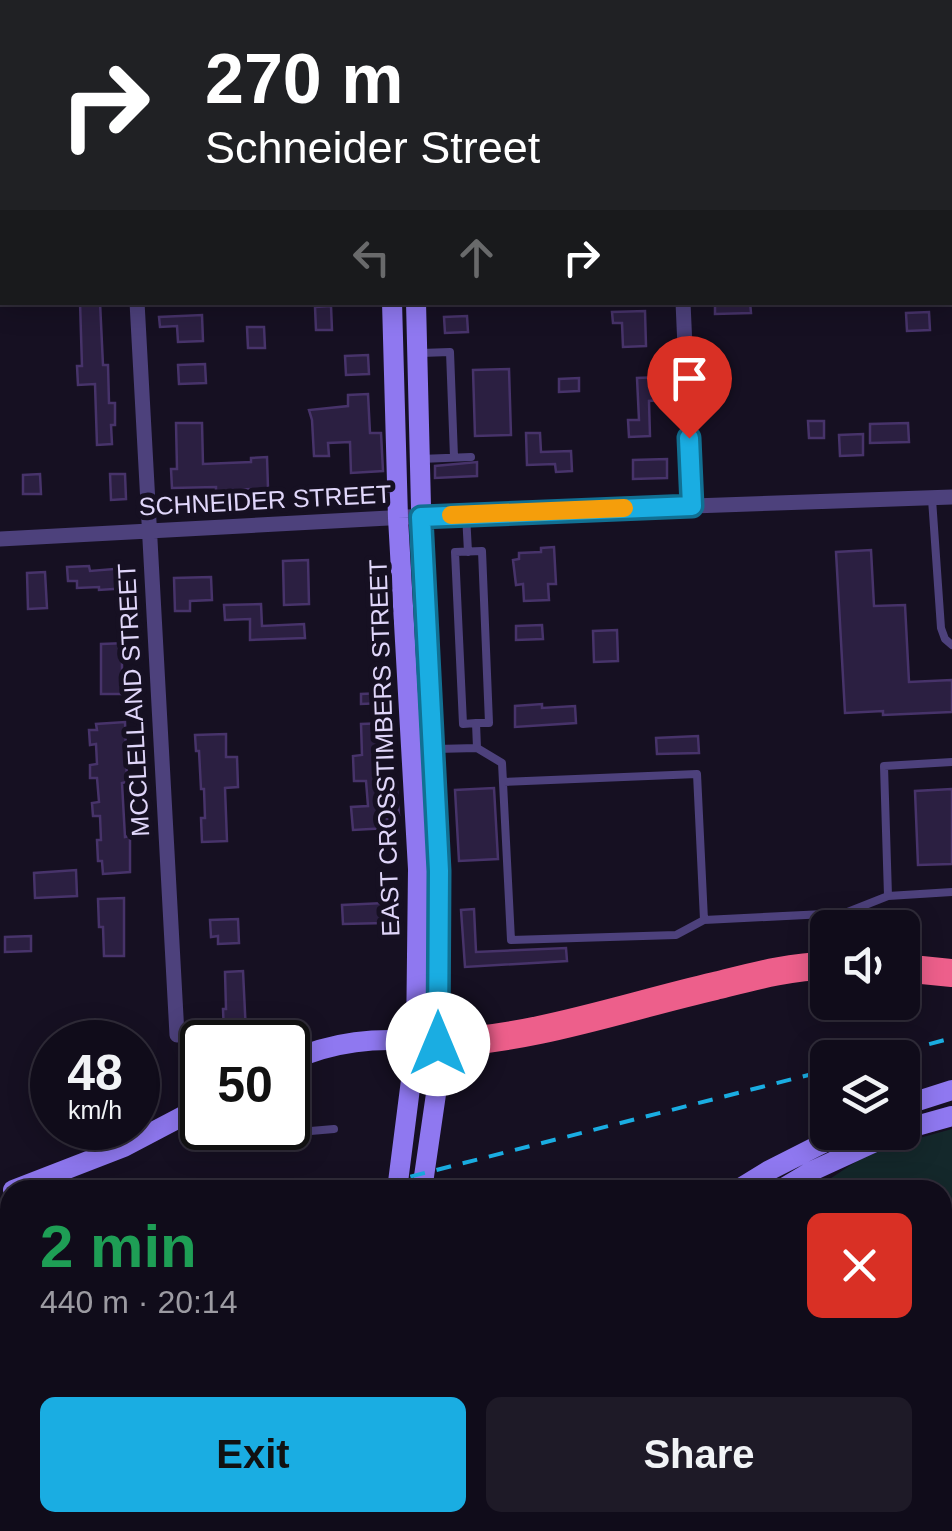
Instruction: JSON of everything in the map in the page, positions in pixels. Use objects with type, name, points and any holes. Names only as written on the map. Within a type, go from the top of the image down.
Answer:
[{"type":"highway","points":[[427,1042],[471,1042],[525,1033],[739,980],[810,968]]},
{"type":"highway","points":[[920,970],[952,973]]},
{"type":"main road","name":"EAST CROSSTIMBERS STREET","points":[[392,305],[398,518],[422,751],[429,870],[427,1042],[436,1094],[423,1180]]},
{"type":"main road","name":"EAST CROSSTIMBERS STREET","points":[[416,305],[422,751]]},
{"type":"main road","points":[[394,356],[418,355]]},
{"type":"main road","points":[[310,1054],[332,1045],[366,1040],[427,1042]]},
{"type":"main road","name":"EAST CROSSTIMBERS STREET","points":[[399,1180],[427,1042]]},
{"type":"main road","points":[[920,1100],[952,1090]]},
{"type":"main road","points":[[920,1125],[952,1116]]},
{"type":"main road","points":[[40,1180],[124,1147],[180,1118]]},
{"type":"main road","points":[[752,1180],[810,1150]]},
{"type":"main road","points":[[797,1180],[858,1150]]},
{"type":"street","name":"MCCLELLAND STREET","points":[[137,305],[178,1036]]},
{"type":"street","points":[[684,305],[692,506]]},
{"type":"street","name":"SCHNEIDER STREET","points":[[0,538],[466,514],[952,497]]},
{"type":"lane","points":[[418,355],[450,352],[454,458]]},
{"type":"lane","points":[[420,459],[471,457]]},
{"type":"lane","points":[[932,498],[941,628],[952,645]]},
{"type":"lane","points":[[466,514],[468,552]]},
{"type":"lane","points":[[482,551],[488,723],[476,723],[464,724],[455,552],[482,551]]},
{"type":"lane","points":[[476,723],[478,748]]},
{"type":"lane","points":[[422,751],[478,748],[502,763],[511,940],[676,934],[704,920],[845,913],[888,896],[952,892]]},
{"type":"lane","points":[[888,896],[884,766],[952,762]]},
{"type":"lane","points":[[504,782],[697,774],[704,920]]},
{"type":"lane","points":[[310,1132],[334,1129]]},
{"type":"green space","points":[[952,1129],[952,1180],[828,1180],[881,1150],[920,1150],[920,1138]]},
{"type":"building","points":[[80,305],[100,305],[103,365],[108,365],[109,403],[115,403],[112,444],[97,445],[95,384],[78,385],[77,366],[82,366]]},
{"type":"building","points":[[715,305],[750,305],[751,313],[715,314]]},
{"type":"building","points":[[331,306],[332,330],[316,330],[315,307]]},
{"type":"building","points":[[645,311],[646,346],[623,347],[622,323],[613,323],[612,312]]},
{"type":"building","points":[[929,312],[930,330],[907,331],[906,313]]},
{"type":"building","points":[[202,315],[203,341],[178,342],[177,326],[160,327],[159,317]]},
{"type":"building","points":[[467,316],[468,332],[445,333],[444,317]]},
{"type":"building","points":[[247,327],[264,327],[265,348],[248,348]]},
{"type":"building","points":[[368,355],[369,374],[346,375],[345,356]]},
{"type":"building","points":[[205,364],[206,383],[179,384],[178,365]]},
{"type":"building","points":[[509,369],[511,435],[475,436],[473,370]]},
{"type":"building","points":[[661,377],[661,400],[649,401],[650,436],[629,437],[628,420],[639,420],[637,378]]},
{"type":"building","points":[[579,378],[579,391],[559,392],[559,379]]},
{"type":"building","points":[[368,394],[370,433],[381,433],[383,471],[351,473],[350,442],[328,443],[329,456],[314,456],[309,410],[348,406],[348,395]]},
{"type":"building","points":[[808,421],[824,421],[824,438],[809,438]]},
{"type":"building","points":[[176,423],[202,423],[203,464],[251,462],[251,458],[267,457],[268,488],[172,488],[171,469],[177,469]]},
{"type":"building","points":[[908,423],[909,442],[870,443],[870,424]]},
{"type":"building","points":[[526,433],[540,433],[541,452],[571,451],[572,471],[556,472],[555,464],[527,465]]},
{"type":"building","points":[[863,434],[863,455],[840,456],[839,435]]},
{"type":"building","points":[[667,459],[667,478],[633,479],[633,460]]},
{"type":"building","points":[[477,462],[477,476],[435,478],[435,466]]},
{"type":"building","points":[[40,474],[41,494],[23,494],[23,475]]},
{"type":"building","points":[[110,474],[125,474],[126,499],[111,500]]},
{"type":"building","points":[[554,547],[556,584],[548,584],[549,600],[524,601],[523,584],[516,585],[513,560],[519,559],[519,553]]},
{"type":"building","points":[[871,550],[874,606],[905,605],[909,682],[952,680],[952,712],[845,713],[836,552]]},
{"type":"building","points":[[308,560],[309,604],[284,605],[283,561]]},
{"type":"building","points":[[89,566],[90,571],[126,568],[128,588],[77,588],[77,581],[68,581],[67,567]]},
{"type":"building","points":[[45,572],[47,608],[28,609],[27,573]]},
{"type":"building","points":[[211,577],[212,600],[190,601],[190,611],[175,611],[174,578]]},
{"type":"building","points":[[261,604],[262,626],[304,624],[305,638],[250,640],[250,619],[225,620],[224,605]]},
{"type":"building","points":[[542,625],[543,639],[516,640],[516,626]]},
{"type":"building","points":[[617,630],[618,661],[594,662],[593,631]]},
{"type":"building","points":[[127,643],[127,661],[122,662],[122,694],[101,694],[101,644]]},
{"type":"building","points":[[383,693],[383,703],[361,704],[361,694]]},
{"type":"building","points":[[542,704],[542,708],[575,706],[576,723],[515,727],[515,706]]},
{"type":"building","points":[[125,722],[127,782],[122,783],[125,837],[130,836],[130,872],[103,874],[102,861],[98,861],[100,816],[93,816],[92,803],[99,802],[97,778],[90,778],[90,765],[97,764],[96,744],[90,745],[89,730],[97,730],[96,724]]},
{"type":"building","points":[[387,723],[388,739],[377,740],[379,792],[397,791],[399,815],[387,815],[388,828],[353,830],[351,807],[368,806],[366,781],[354,781],[353,756],[362,755],[361,724]]},
{"type":"building","points":[[226,734],[226,757],[237,757],[238,787],[225,788],[227,841],[202,842],[204,789],[195,735]]},
{"type":"building","points":[[698,736],[699,753],[657,754],[656,738]]},
{"type":"building","points":[[494,788],[498,859],[459,861],[455,790]]},
{"type":"building","points":[[952,789],[952,864],[918,865],[915,791]]},
{"type":"building","points":[[76,870],[77,896],[35,898],[34,873]]},
{"type":"building","points":[[124,898],[124,956],[104,956],[98,899]]},
{"type":"building","points":[[384,903],[385,923],[343,924],[342,905]]},
{"type":"building","points":[[474,909],[476,952],[566,948],[567,961],[465,967],[461,910]]},
{"type":"building","points":[[238,919],[239,943],[218,944],[218,936],[211,937],[210,920]]},
{"type":"building","points":[[31,936],[31,951],[5,952],[5,937]]},
{"type":"building","points":[[243,971],[245,1020],[223,1020],[225,972]]},
{"type":"railway","points":[[920,1047],[952,1038]]},
{"type":"railway","points":[[397,1180],[810,1075]]},
{"type":"slow traffic","points":[[451,515],[624,508]]},
{"type":"route","points":[[438,1044],[439,871],[421,517],[692,506],[689,438]]}]
